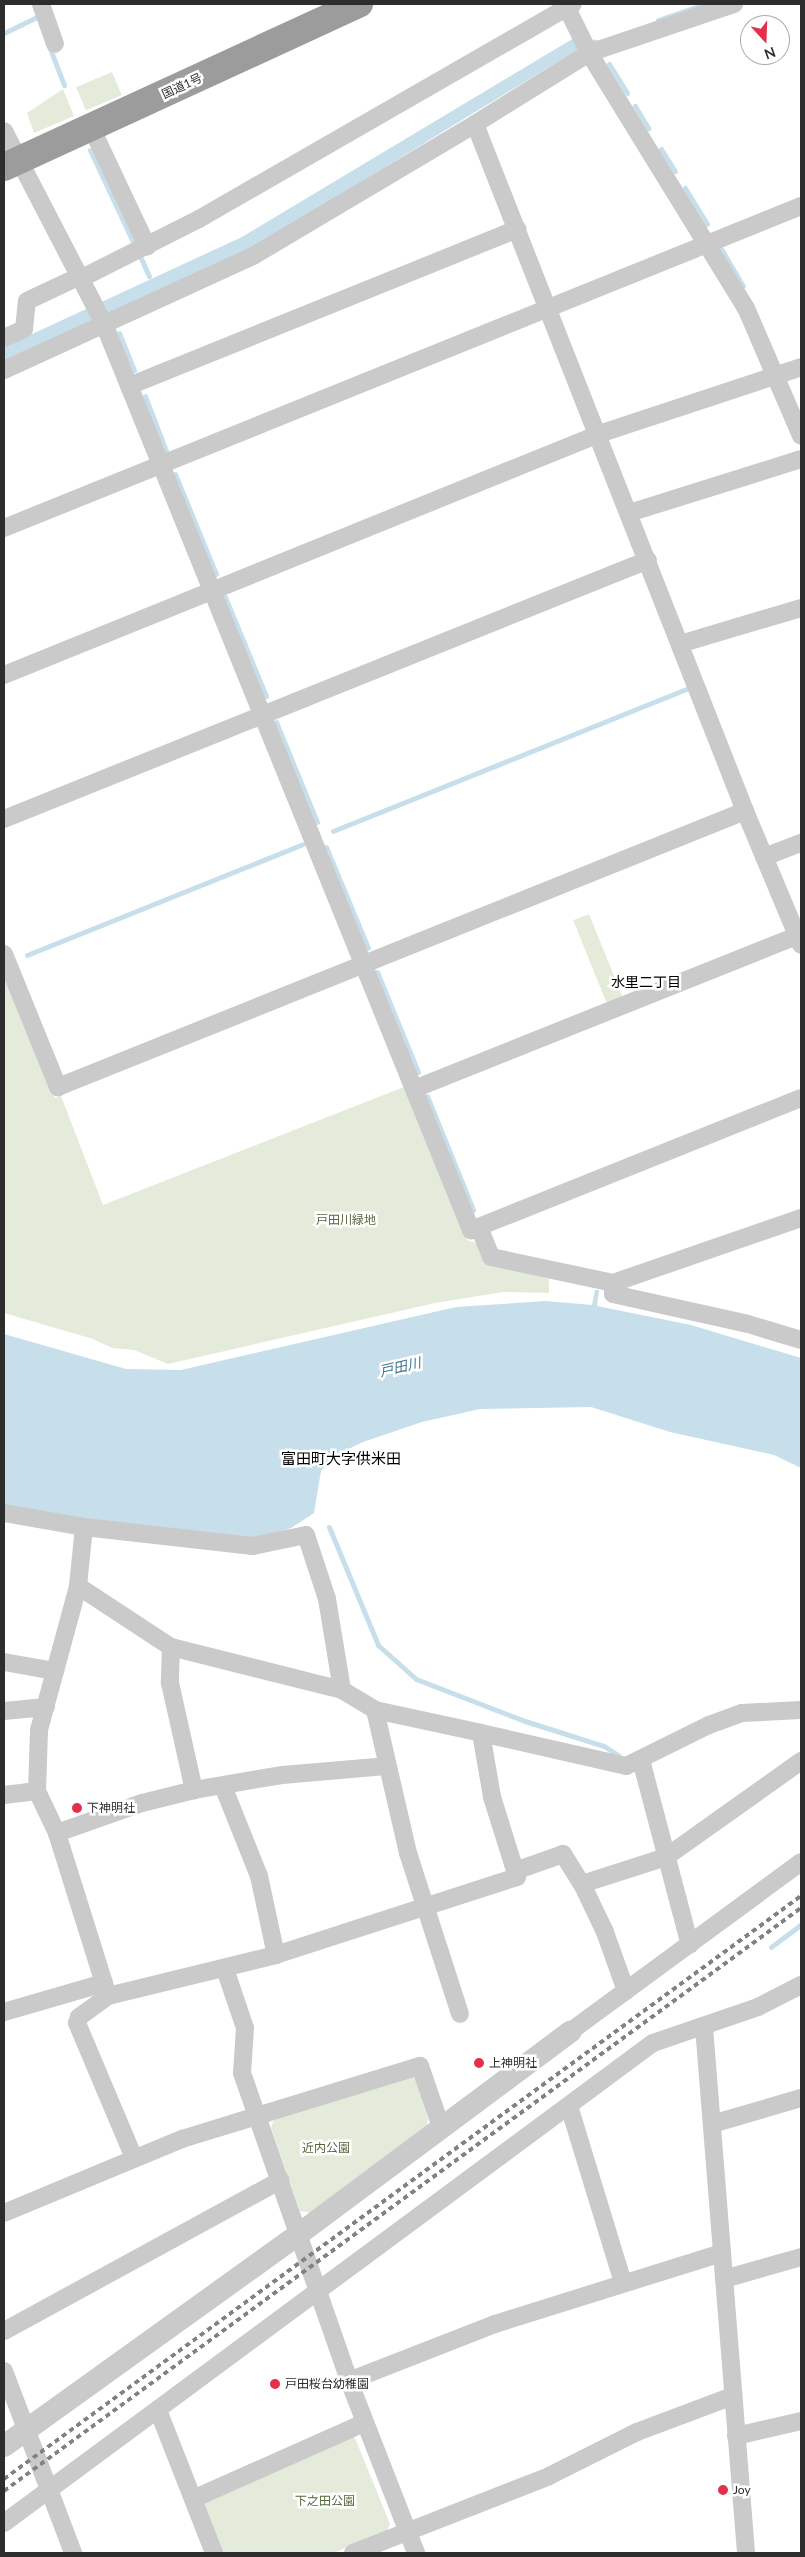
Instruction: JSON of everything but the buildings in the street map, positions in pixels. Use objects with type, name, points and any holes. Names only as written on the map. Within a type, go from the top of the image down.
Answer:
[{"type":"highway","name":"国道1号","points":[[11,164],[359,4]]},
{"type":"street","points":[[41,4],[56,44]]},
{"type":"street","points":[[4,370],[102,321],[254,256],[475,124],[586,47],[734,4]]},
{"type":"street","points":[[4,338],[24,329],[27,301],[147,246],[435,84],[568,5],[586,47],[708,243],[746,308],[801,436]]},
{"type":"street","points":[[414,1089],[799,941],[745,811],[599,434],[475,124]]},
{"type":"street","points":[[91,127],[147,246]]},
{"type":"street","points":[[4,131],[11,164],[81,277],[102,321],[471,1230],[801,1098]]},
{"type":"street","points":[[4,528],[801,206]]},
{"type":"street","points":[[129,386],[517,229]]},
{"type":"street","points":[[4,674],[599,434],[801,367]]},
{"type":"street","points":[[629,513],[801,459]]},
{"type":"street","points":[[4,820],[648,560]]},
{"type":"street","points":[[680,644],[801,608]]},
{"type":"street","points":[[4,954],[58,1087],[745,811]]},
{"type":"street","points":[[764,857],[801,843]]},
{"type":"street","points":[[479,1227],[491,1257],[613,1283],[801,1218]]},
{"type":"street","points":[[613,1283],[613,1294],[748,1324],[801,1340]]},
{"type":"street","points":[[5,1516],[253,1546],[306,1535],[327,1599],[342,1690]]},
{"type":"street","points":[[84,1527],[78,1586],[40,1730],[37,1791],[57,1833],[106,1989]]},
{"type":"street","points":[[78,1586],[171,1647],[342,1690],[375,1710],[481,1732],[626,1766],[709,1725],[742,1713],[801,1710]]},
{"type":"street","points":[[171,1647],[170,1683],[194,1790]]},
{"type":"street","points":[[4,1662],[56,1671]]},
{"type":"street","points":[[4,1711],[46,1707]]},
{"type":"street","points":[[375,1710],[386,1766],[423,1906],[460,2014]]},
{"type":"street","points":[[4,2012],[106,1989],[225,1969],[276,1955],[517,1877],[492,1797],[481,1732]]},
{"type":"street","points":[[641,1760],[690,1946]]},
{"type":"street","points":[[582,1884],[666,1857],[801,1761]]},
{"type":"street","points":[[57,1833],[142,1803],[194,1790],[321,1770],[386,1766]]},
{"type":"street","points":[[223,1786],[259,1876],[276,1955]]},
{"type":"street","points":[[4,1795],[37,1791]]},
{"type":"street","points":[[515,1871],[563,1854],[582,1884],[605,1932],[626,1991]]},
{"type":"street","points":[[4,2446],[299,2234],[440,2127],[690,1946],[801,1862]]},
{"type":"street","points":[[225,1969],[245,2028],[242,2073],[281,2180],[316,2290],[364,2422],[416,2553]]},
{"type":"street","points":[[4,2523],[158,2410],[316,2290],[653,2043],[758,2007],[801,1985]]},
{"type":"street","points":[[106,1989],[79,2017],[77,2023],[134,2158]]},
{"type":"street","points":[[704,2027],[746,2553]]},
{"type":"street","points":[[4,2213],[182,2139],[420,2066],[440,2127]]},
{"type":"street","points":[[712,2124],[801,2098]]},
{"type":"street","points":[[569,2106],[623,2283]]},
{"type":"street","points":[[4,2331],[281,2180]]},
{"type":"street","points":[[349,2381],[494,2324],[722,2253]]},
{"type":"street","points":[[724,2279],[801,2257]]},
{"type":"street","points":[[4,2371],[73,2553]]},
{"type":"street","points":[[353,2553],[548,2476],[637,2432],[733,2396]]},
{"type":"street","points":[[158,2410],[214,2553]]},
{"type":"street","points":[[736,2436],[801,2421]]},
{"type":"street","points":[[193,2499],[364,2422]]},
{"type":"green space","points":[[112,72],[122,95],[86,110],[76,87]]},
{"type":"green space","points":[[63,89],[74,116],[34,133],[27,113]]},
{"type":"green space","points":[[589,914],[623,999],[608,1006],[573,920]]},
{"type":"green space","name":"戸田川緑地","points":[[4,973],[55,1098],[61,1096],[103,1205],[404,1087],[467,1240],[479,1244],[485,1261],[549,1279],[549,1293],[503,1292],[435,1303],[168,1364],[134,1350],[112,1348],[93,1339],[4,1313]]},
{"type":"green space","name":"近内公園","points":[[409,2076],[416,2078],[428,2119],[427,2128],[312,2213],[300,2211],[271,2128],[274,2119]]},
{"type":"green space","name":"下之田公園","points":[[348,2434],[355,2438],[390,2524],[387,2531],[333,2553],[223,2553],[204,2506],[207,2497]]},
{"type":"water","points":[[574,38],[598,40],[594,46],[577,50],[249,250],[4,362],[4,347],[242,237]]},
{"type":"water","name":"戸田川","points":[[595,1290],[599,1290],[597,1306],[691,1325],[801,1358],[801,1468],[774,1455],[670,1432],[591,1407],[480,1409],[422,1422],[363,1442],[336,1455],[321,1471],[314,1513],[291,1528],[268,1537],[230,1539],[4,1507],[4,1334],[126,1369],[181,1370],[456,1307],[546,1301],[592,1305]]},
{"type":"waterway","points":[[658,20],[705,4]]},
{"type":"waterway","points":[[4,33],[37,17]]},
{"type":"waterway","points":[[49,46],[64,85]]},
{"type":"waterway","points":[[609,64],[627,93]]},
{"type":"waterway","points":[[635,106],[648,128]]},
{"type":"waterway","points":[[661,149],[675,171]]},
{"type":"waterway","points":[[90,150],[134,244]]},
{"type":"waterway","points":[[685,188],[707,224]]},
{"type":"waterway","points":[[720,247],[743,286]]},
{"type":"waterway","points":[[140,256],[149,276]]},
{"type":"waterway","points":[[119,333],[134,370]]},
{"type":"waterway","points":[[145,396],[166,451]]},
{"type":"waterway","points":[[175,474],[216,574]]},
{"type":"waterway","points":[[225,597],[266,696]]},
{"type":"waterway","points":[[333,831],[691,687]]},
{"type":"waterway","points":[[276,722],[317,822]]},
{"type":"waterway","points":[[27,955],[303,844]]},
{"type":"waterway","points":[[326,847],[368,948]]},
{"type":"waterway","points":[[377,972],[418,1072]]},
{"type":"waterway","points":[[427,1096],[473,1210]]},
{"type":"waterway","points":[[329,1527],[378,1645],[416,1679],[525,1721],[604,1746],[618,1755]]},
{"type":"waterway","points":[[771,1947],[801,1924]]},
{"type":"railway","points":[[4,2479],[801,1896]]},
{"type":"railway","points":[[4,2491],[801,1908]]},
{"type":"place","name":"下神明社","points":[[77,1808]]},
{"type":"place","name":"上神明社","points":[[479,2063]]},
{"type":"place","name":"戸田桜台幼稚園","points":[[275,2384]]},
{"type":"place","name":"Joy","points":[[723,2490]]},
{"type":"district","name":"水里二丁目","points":[[646,982]]},
{"type":"district","name":"富田町大字供米田","points":[[341,1459]]}]
